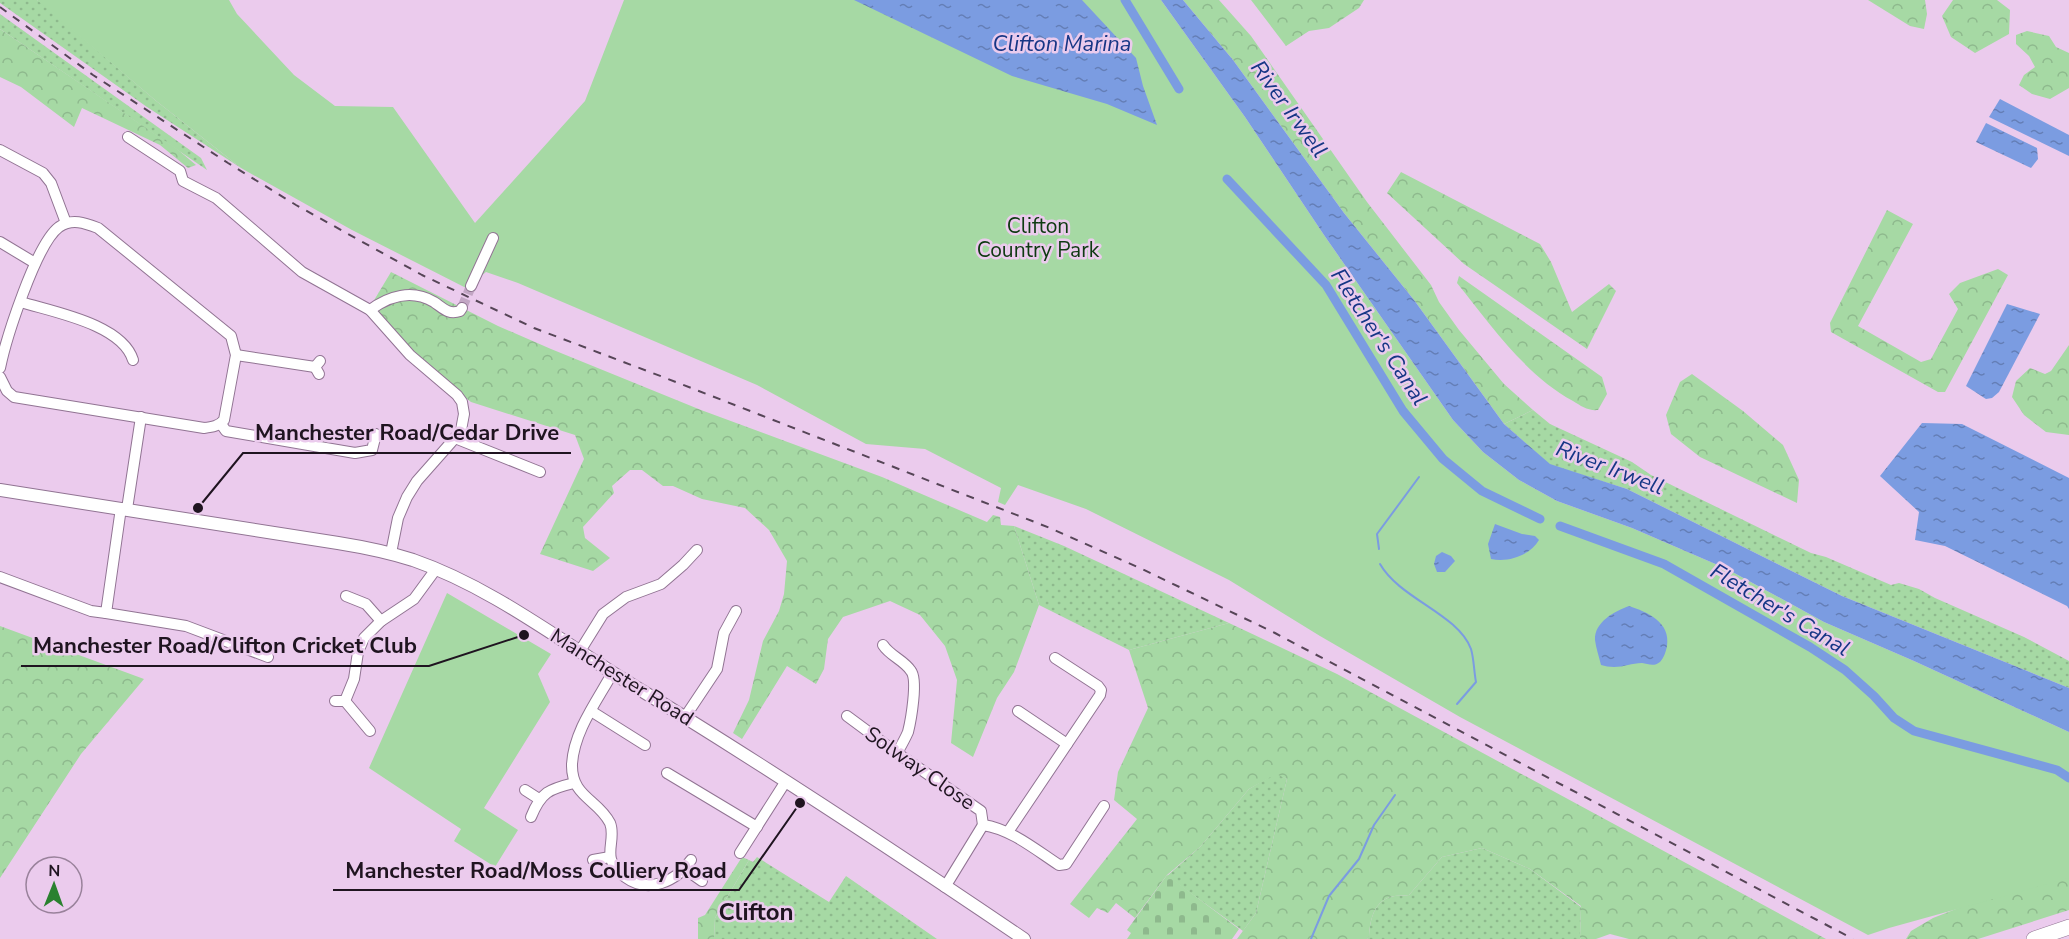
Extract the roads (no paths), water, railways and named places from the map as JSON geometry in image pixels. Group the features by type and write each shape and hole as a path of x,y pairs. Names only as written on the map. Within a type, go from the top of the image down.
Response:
{"highway":[{"path":"2034,939 2069,927"}],"main road":[{"name":"Manchester Road","path":"0,490 338,543 391,553 436,569 486,594 685,717 1024,939"}],"street":[{"path":"128,137 180,171 181,184 216,198 302,272 370,310 410,356 460,398 464,419 455,438 406,497 398,518 391,553"},
{"path":"0,150 43,173 51,183 66,223"},
{"path":"0,368 27,280 35,263 53,232 66,223 76,221 99,228 231,336 236,355 226,414 221,424"},
{"path":"471,286 493,238"},
{"path":"0,242 35,263"},
{"path":"370,310 390,298 401,295 425,298 449,312 460,311 462,308"},
{"path":"21,302 107,330 130,351 133,360"},
{"path":"236,355 318,367"},
{"path":"0,377 6,391 14,397 204,428 221,424"},
{"path":"106,613 141,417"},
{"path":"221,424 226,431 355,453 372,450 376,434"},
{"path":"455,438 540,473"},
{"path":"580,651 603,614 626,597 661,584 697,550"},
{"path":"370,731 340,701 354,679 360,644 381,621 414,599 436,569"},
{"path":"0,577 91,610 186,626 267,657"},
{"path":"345,596 366,604 381,621"},
{"path":"685,717 717,669 726,627 736,611"},
{"path":"883,645 887,652 911,669 914,676 911,719 897,753"},
{"path":"1008,832 1100,695 1101,690 1098,686 1055,658"},
{"path":"613,672 581,728 574,751 572,772 574,783 610,825 612,831 610,857 620,873 633,882 645,886 668,881 688,865 702,881"},
{"path":"591,711 631,741 645,745"},
{"path":"1018,711 1067,744"},
{"name":"Solway Close","path":"847,716 981,811 983,825"},
{"path":"667,772 757,827"},
{"path":"740,853 786,781"},
{"path":"531,817 539,799 554,788 574,783"},
{"path":"525,790 539,799"},
{"path":"945,887 983,825 996,826 1008,832 1059,866 1063,866 1104,806"},
{"path":"593,860 610,857"}],"water":[{"name":"Clifton Marina","path":"854,0 1082,0 1136,58 1157,125 1107,104 1012,76"},
{"path":"1161,0 1183,0 1233,60 1344,213 1414,300 1504,424 1550,464 1627,489 1842,596 2069,688 2069,732 1824,622 1727,569 1632,528 1557,501 1519,480 1483,452 1453,420 1245,117"},
{"path":"2000,99 2069,135 2069,156 1989,117"},
{"path":"1986,123 2037,148 2038,159 2031,168 1976,142"},
{"path":"2007,304 2040,314 1999,392 1992,398 1986,399 1966,386"},
{"path":"1922,423 1962,424 2069,478 2069,609 1945,546 1915,540 1919,512 1880,476"},
{"path":"1495,524 1522,534 1535,536 1539,540 1530,550 1518,557 1505,560 1491,559 1488,544"},
{"path":"1442,552 1451,556 1455,561 1445,572 1437,572 1434,564 1436,556"},
{"path":"1629,606 1643,611 1661,624 1667,638 1664,656 1658,664 1653,665 1638,663 1614,667 1601,665 1595,640 1598,628 1606,618"}],"waterway":[{"path":"1125,0 1179,89"},
{"name":"Fletcher's Canal","path":"1227,179 1326,285 1403,411 1443,459 1482,491 1540,519"},
{"path":"1379,549 1377,534 1419,477"},
{"name":"Fletcher's Canal","path":"1560,526 1664,564 1810,647 1845,670 1894,718 1914,731 2057,770 2069,778"},
{"path":"1380,564 1401,587 1454,626 1471,649 1476,682 1457,704"},
{"path":"1311,939 1329,896 1359,859 1374,825 1395,795"}],"tunnel":[{"path":"462,308 471,286"}],"railway":[{"path":"0,7 93,75 228,163 296,205 422,275 534,328 1050,528 1142,569 1275,633 1853,939"}],"place":[{"name":"Manchester Road/Cedar Drive","path":"198,508"},
{"name":"Manchester Road/Clifton Cricket Club","path":"524,635"},
{"name":"Manchester Road/Moss Colliery Road","path":"800,803"}],"district":[{"name":"Clifton","path":"756,912"}],"water label":[{"name":"River Irwell","path":"1289,109"},
{"name":"River Irwell","path":"1610,468"}],"park label":[{"name":"Clifton Country Park","path":"1038,238"}]}
